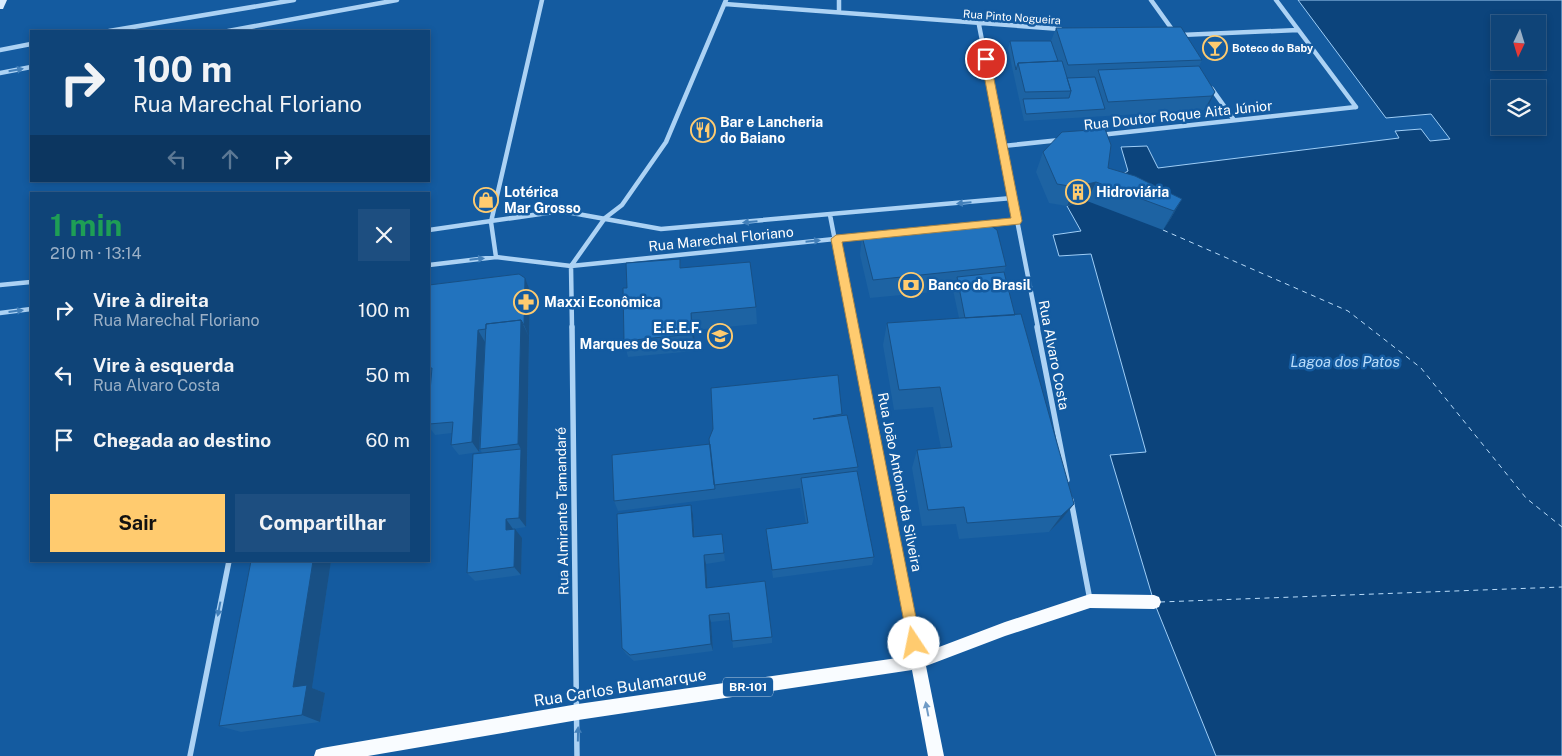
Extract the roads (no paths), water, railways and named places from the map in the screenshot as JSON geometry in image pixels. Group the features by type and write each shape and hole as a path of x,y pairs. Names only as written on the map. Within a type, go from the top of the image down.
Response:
{"main road":[{"path":"0,7 3,0"},
{"name":"Rua Carlos Bulamarque","path":"322,756 578,712 918,662 1005,629 1090,601 1154,602"},
{"name":"Rua João Antonio da Silveira","path":"918,662 936,756"}],"street":[{"path":"114,30 294,0"},
{"path":"233,30 398,0"},
{"path":"496,257 491,222 542,0"},
{"path":"839,11 840,0"},
{"path":"1151,0 1181,43"},
{"path":"1276,0 1298,30"},
{"path":"571,266 605,218 622,205 666,142 725,2"},
{"name":"Rua Pinto Nogueira","path":"725,2 979,25 1068,29"},
{"name":"Rua Alvaro Costa","path":"979,25 1067,484"},
{"path":"1166,35 1298,30"},
{"name":"Rua Doutor Roque Aita Júnior","path":"1090,137 1356,107 1298,30"},
{"path":"0,50 30,44"},
{"path":"0,73 30,67"},
{"path":"1208,82 1234,120"},
{"name":"Rua Doutor Roque Aita Júnior","path":"1003,146 1070,139"},
{"name":"Rua Marechal Floriano","path":"430,230 562,211 661,229 1012,198"},
{"name":"Rua João Antonio da Silveira","path":"830,215 918,662"},
{"path":"978,225 1016,221"},
{"name":"Rua Marechal Floriano","path":"430,265 496,257 571,266 883,234"},
{"name":"Rua Almirante Tamandaré","path":"571,266 578,756"},
{"path":"0,285 30,282"},
{"path":"0,313 30,309"},
{"path":"1069,494 1090,601"},
{"path":"190,756 229,562"}],"water":[{"name":"Lagoa dos Patos","path":"1298,0 1562,0 1562,756 1216,756 1154,602 1110,455 1146,452 1091,254 1059,256 1053,235 1081,231 1067,206 1128,171 1121,147 1147,146 1158,168 1399,138 1395,131 1421,129 1430,141 1450,139 1431,114 1386,118"}],"place":[{"name":"Boteco do Baby","path":"1215,48"},
{"name":"Bar e Lancheria do Baiano","path":"703,130"},
{"name":"Hidroviária","path":"1078,192"},
{"name":"Lotérica Mar Grosso","path":"486,200"},
{"name":"Banco do Brasil","path":"911,285"},
{"name":"Maxxi Econômica","path":"526,302"},
{"name":"E.E.E.F. Marques de Souza","path":"720,336"}]}
